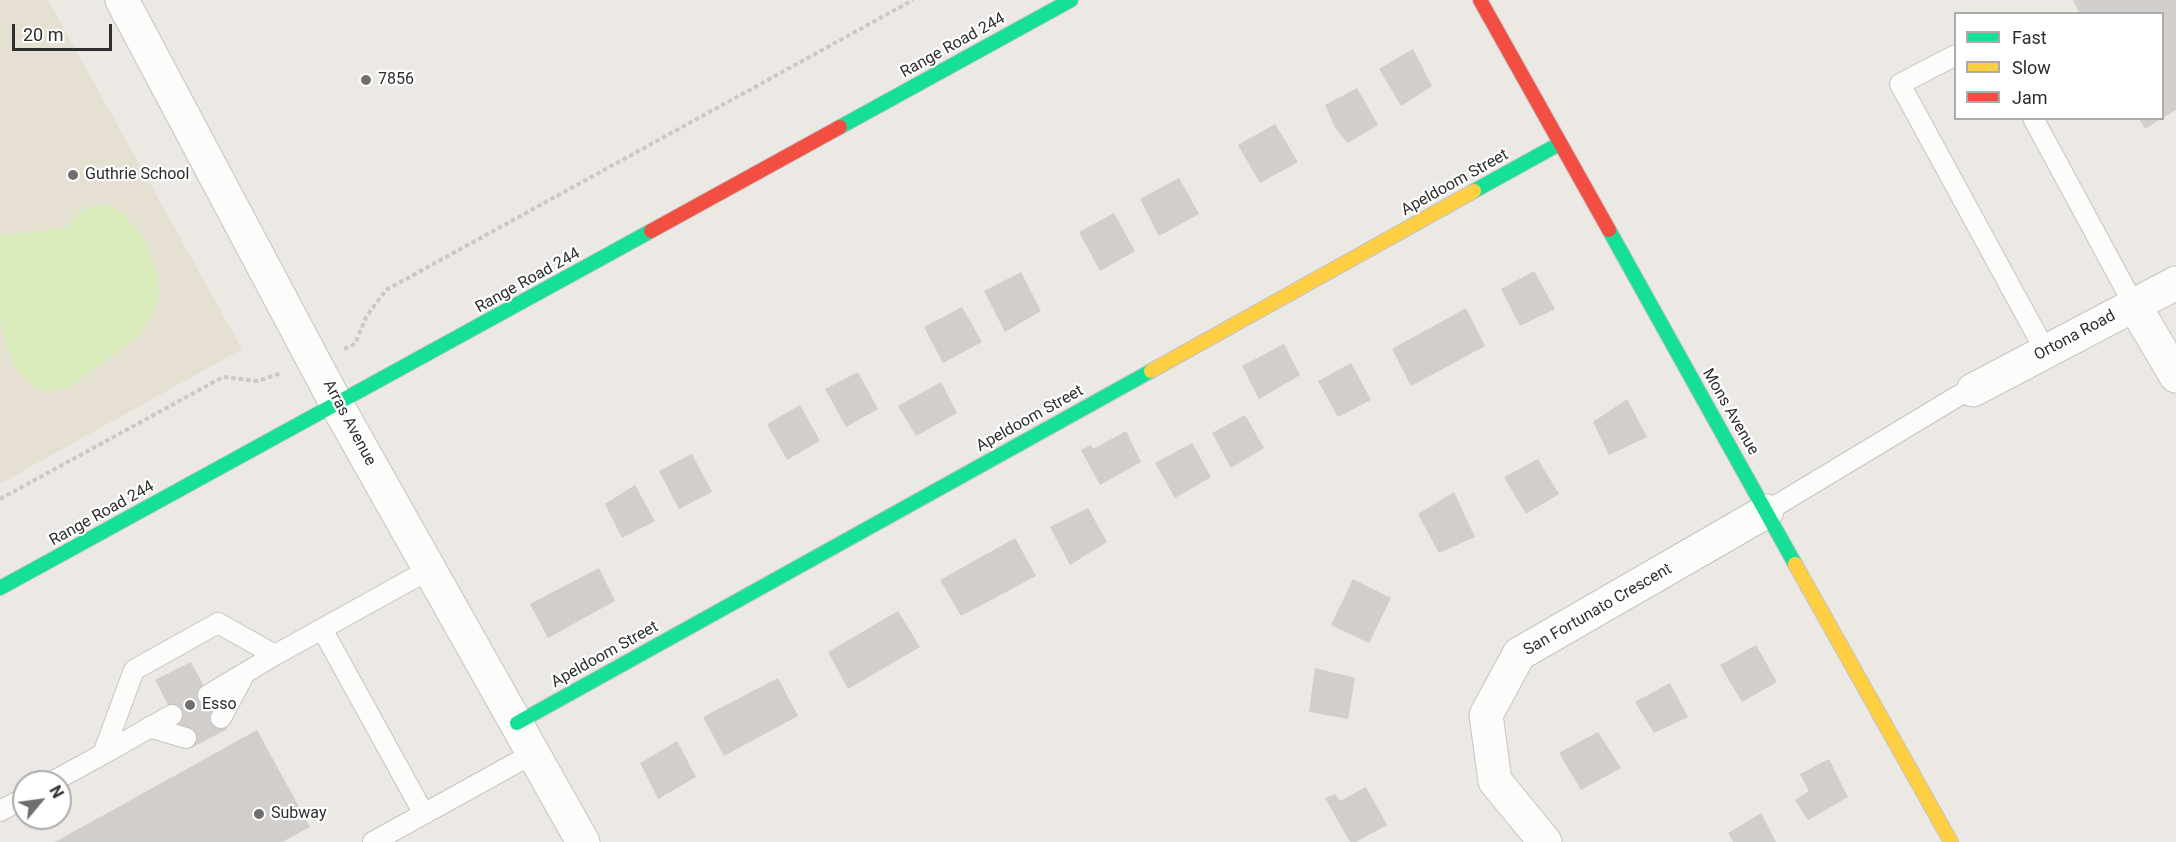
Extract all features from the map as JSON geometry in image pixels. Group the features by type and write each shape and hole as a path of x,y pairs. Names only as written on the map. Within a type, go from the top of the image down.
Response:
{"street":[{"name":"Arras Avenue","path":"122,0 338,405 583,842"},
{"name":"Range Road 244","path":"0,588 338,405 1071,0"},
{"name":"Mons Avenue","path":"1480,0 1951,842"},
{"name":"Apeldoom Street","path":"517,723 1559,144"},
{"name":"Ortona Road","path":"1966,393 2176,283"},
{"path":"2134,305 2176,376"},
{"name":"San Fortunato Crescent","path":"1545,842 1495,781 1486,716 1519,654 1767,511"}],"lane":[{"path":"1954,56 1900,84 2046,352"},
{"path":"2034,120 2134,305"},
{"path":"1767,511 1966,393"},
{"path":"208,695 430,569"},
{"path":"103,754 134,670 218,623 275,655"},
{"path":"322,629 424,814"},
{"path":"221,718 245,674"},
{"path":"72,771 172,715"},
{"path":"149,728 186,738"},
{"path":"373,842 534,753"}],"path":[{"path":"0,499 223,376 258,381 316,361 355,344 366,317 386,290 913,0"}],"shaded area":[{"name":"Guthrie School","path":"0,0 48,0 242,349 0,484"}],"green space":[{"path":"97,205 110,205 121,211 145,240 158,276 159,296 155,311 138,337 70,387 47,392 36,389 16,369 5,345 0,315 0,236 68,226 80,211"}],"building":[{"path":"2073,0 2176,0 2176,110 2164,117 2164,12 2079,12"},
{"path":"1413,49 1432,86 1401,106 1379,69"},
{"path":"1357,88 1378,125 1348,143 1335,128 1325,105"},
{"path":"2140,120 2159,120 2145,129"},
{"path":"1275,124 1298,162 1260,183 1238,145"},
{"path":"1179,178 1199,214 1159,236 1140,199"},
{"path":"1114,213 1135,251 1100,271 1079,232"},
{"path":"1534,271 1555,309 1520,326 1501,289"},
{"path":"1021,272 1041,311 1005,332 984,291"},
{"path":"962,307 982,342 943,363 924,327"},
{"path":"1466,308 1485,346 1411,386 1392,349"},
{"path":"1284,344 1300,375 1259,399 1242,366"},
{"path":"1351,363 1371,400 1338,417 1318,381"},
{"path":"858,372 878,409 846,427 825,389"},
{"path":"941,382 957,413 916,436 898,406"},
{"path":"1627,399 1647,437 1609,455 1593,422"},
{"path":"800,405 820,441 787,460 767,424"},
{"path":"1245,415 1264,448 1231,468 1212,433"},
{"path":"1126,431 1141,462 1100,485 1081,450 1091,445 1093,449"},
{"path":"1192,443 1211,477 1175,498 1155,463"},
{"path":"692,454 712,492 679,509 659,471"},
{"path":"1538,459 1559,494 1526,514 1504,477"},
{"path":"635,485 655,521 622,538 605,504"},
{"path":"1454,492 1475,537 1439,553 1418,514"},
{"path":"1088,508 1107,542 1070,565 1050,527"},
{"path":"1015,538 1036,576 961,616 940,580"},
{"path":"599,568 615,601 548,638 530,604"},
{"path":"1353,579 1391,598 1369,643 1331,625"},
{"path":"898,611 920,647 848,689 828,652"},
{"path":"1756,645 1777,682 1742,702 1720,665"},
{"name":"Esso","path":"191,662 227,729 191,748 155,680"},
{"path":"1315,668 1355,678 1348,719 1309,712"},
{"path":"778,678 798,716 724,756 703,717"},
{"path":"1670,683 1688,717 1654,733 1635,702"},
{"path":"257,730 310,827 282,842 55,842"},
{"path":"1598,732 1621,768 1581,790 1559,753"},
{"path":"677,741 696,777 658,799 640,763"},
{"path":"1829,759 1848,797 1808,820 1795,800 1809,791 1800,774"},
{"path":"1366,787 1387,825 1356,842 1350,842 1325,798 1335,794 1340,801"},
{"path":"1761,813 1776,842 1733,842 1728,833"}],"traffic: fast":[{"path":"840,127 1071,0"},
{"path":"1474,191 1559,144"},
{"path":"1609,230 1795,564"},
{"path":"0,588 651,231"},
{"path":"517,723 1151,371"}],"traffic: slow":[{"path":"1151,371 1474,191"},
{"path":"1795,564 1951,842"}],"traffic: jam":[{"path":"1480,0 1609,230"},
{"path":"651,231 840,127"}],"place":[{"name":"7856","path":"366,80"},
{"name":"Guthrie School","path":"73,175"},
{"name":"Esso","path":"190,705"},
{"name":"Subway","path":"259,814"}]}
